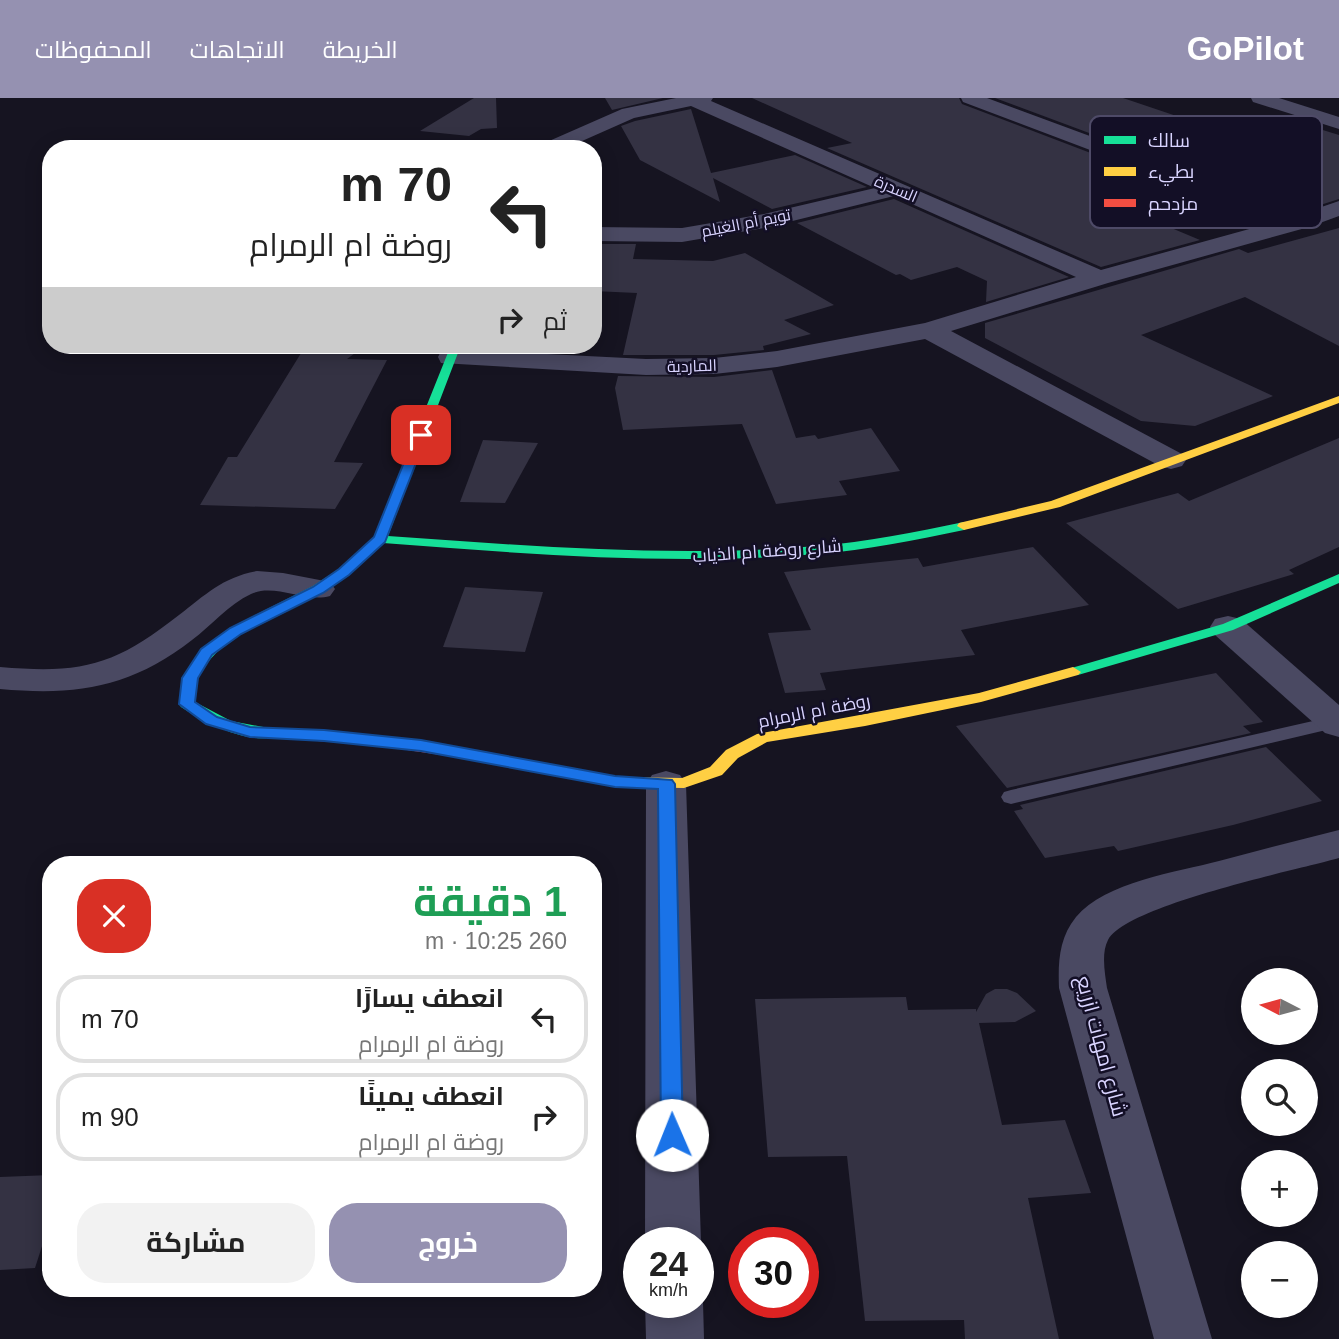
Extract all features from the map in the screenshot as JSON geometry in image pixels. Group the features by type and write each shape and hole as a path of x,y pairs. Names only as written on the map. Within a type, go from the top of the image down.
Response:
{"street":[{"path":"970,98 1090,143"},
{"path":"1260,98 1317,116"},
{"path":"568,140 629,113 698,99"},
{"name":"السدرة","path":"698,99 1100,278"},
{"path":"1322,118 1339,123"},
{"name":"تويم أم الغيلم","path":"602,234 682,235 764,221 896,189"},
{"name":"الماردية","path":"1322,214 1339,208"},
{"name":"الماردية","path":"490,354 646,367 714,366 777,359 929,330 1100,278 1279,228"},
{"path":"929,330 1171,460"},
{"path":"380,539 453,354"},
{"name":"شارع روضة ام الذياب","path":"380,539 563,552 666,556 808,552 941,532 1055,503 1339,399"},
{"name":"روضة ام الرمرام","path":"380,539 344,572 318,590 235,631 206,652 190,678 187,704 212,721 250,732 409,744 615,782 666,784 702,778 716,771 732,754 763,738 865,721 981,697 1228,627 1339,578"},
{"path":"0,678 49,683 68,682 127,667 162,647 228,593 246,584 268,581 318,590"},
{"path":"1228,627 1337,724"},
{"path":"666,784 673,1227"},
{"name":"شارع امهات ازريع","path":"1183,1339 1083,988 1080,956 1090,929 1114,910 1143,896 1339,844"},
{"path":"674,1318 675,1339"}],"lane":[{"path":"1012,797 1337,724"}],"building":[{"path":"474,98 496,98 497,128 481,129 469,136 420,131"},
{"path":"605,98 663,98 612,110"},
{"path":"752,98 959,98 962,104 1090,153 1090,228 1171,228 1200,240 1101,267 827,148 852,143"},
{"path":"995,98 1123,98 1176,116 1090,116 1090,133"},
{"path":"691,109 711,173 795,155 867,187 772,209 713,178 720,202 640,160 621,126"},
{"path":"1322,130 1339,135 1339,199 1322,204"},
{"path":"894,199 1069,277 986,302 987,281 957,267 911,280 900,274 896,275 797,223"},
{"path":"1339,228 1339,346 1245,297 1141,335 1273,396 1195,426 1141,421 985,338 985,323 1239,249 1248,253"},
{"path":"602,244 636,244 633,259 713,261 745,253 834,305 784,320 811,334 763,346 764,350 714,355 623,355 637,293 602,291"},
{"path":"300,354 354,354 347,359 387,360 334,462 363,463 335,509 200,505 228,457 237,457"},
{"path":"772,370 796,438 815,435 818,439 871,428 900,471 839,481 847,495 776,504 742,424 623,430 615,388 618,376 714,377"},
{"path":"1339,438 1339,547 1289,570 1294,574 1178,609 1066,523 1178,493 1189,501"},
{"path":"483,440 538,443 505,503 460,502"},
{"path":"1033,547 1089,605 961,630 975,655 820,673 826,690 785,693 768,633 811,630 784,572 918,558 923,567"},
{"path":"465,587 543,592 525,652 443,647"},
{"path":"1216,673 1263,722 1243,726 1251,733 1007,788 956,726"},
{"path":"1266,747 1322,801 1233,825 1118,851 1114,846 1045,858 1014,811 1023,809 1020,805"},
{"path":"995,989 1007,989 1017,993 1036,1011 1015,1022 979,1023 1002,1125 1065,1120 1091,1193 1028,1198 1059,1339 965,1339 964,1320 865,1321 847,1156 768,1157 755,999 906,997 908,1010 976,1009 976,1012 986,994"},
{"path":"42,1175 42,1246 35,1268 0,1270 0,1177"}],"traffic: fast":[{"path":"268,733 225,724 187,704 190,678 207,652 235,631 318,589 344,572 380,539 452,354"},
{"path":"380,539 600,553 746,554 819,550 892,541 964,526"},
{"path":"1073,672 1228,627 1339,578"}],"traffic: slow":[{"path":"964,526 1055,504 1339,399"},
{"path":"574,774 615,782 684,783 716,771 732,754 763,738 865,721 981,697 1073,672"}],"traffic: jam":[{"path":"268,733 373,740 482,756 574,774"}],"route":[{"path":"421,435 380,539 344,572 318,590 235,631 206,652 190,678 186,691 187,704 212,721 250,732 421,746 615,782 666,784 672,1135"}]}
